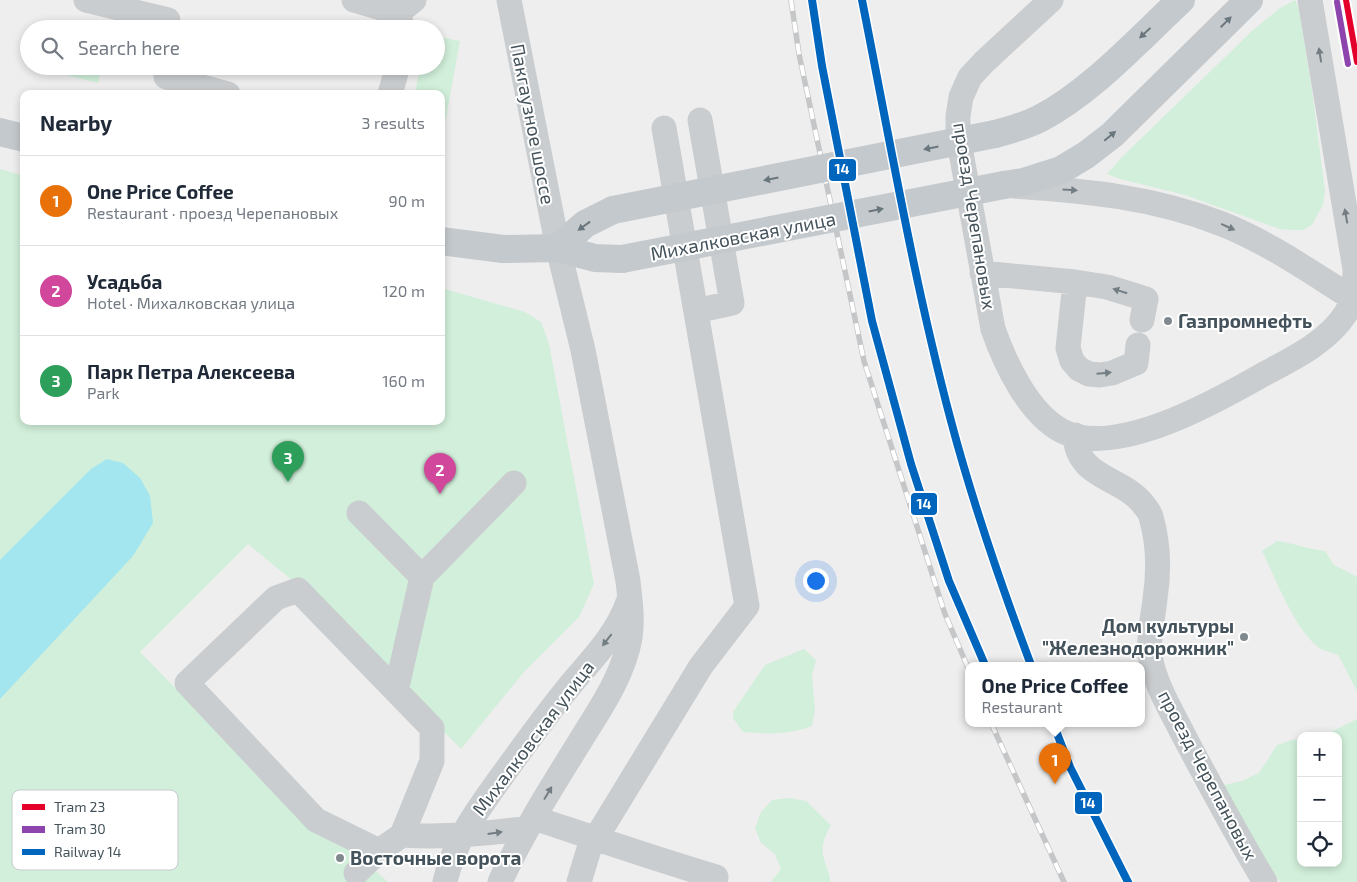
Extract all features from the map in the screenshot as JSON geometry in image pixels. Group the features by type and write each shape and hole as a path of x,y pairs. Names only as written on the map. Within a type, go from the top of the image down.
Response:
{"main road":[{"path":"445,242 503,249 558,248 585,224 613,210 995,134 1039,119 1063,104 1102,74 1180,0"},
{"name":"Михалковская улица","path":"558,248 594,258 622,259 1023,182 1061,170 1086,155 1112,135 1249,0"},
{"path":"0,132 20,137"}],"street":[{"path":"86,0 169,16"},
{"path":"354,0 405,14"},
{"name":"Пакгаузное шоссе","path":"508,0 558,248"},
{"name":"проезд Черепановых","path":"1051,0 970,77 961,97 958,116 958,136 993,329 1014,377 1032,404 1046,419 1062,431 1075,435 1107,437 1130,434 1183,416 1224,397 1296,356 1319,340 1346,314 1355,300 1356,270 1310,0"},
{"path":"166,75 166,78 212,90"},
{"path":"391,90 395,75"},
{"path":"696,310 732,303 700,120"},
{"path":"579,882 590,849 596,838 701,666 747,606 664,128"},
{"path":"1004,185 1084,190 1122,196 1190,213 1246,235 1355,300"},
{"path":"680,222 717,215"},
{"name":"Михалковская улица","path":"500,882 531,823 608,696 623,664 630,639 632,617 630,598 583,350 558,248"},
{"path":"982,273 1107,287 1146,299 1142,320"},
{"path":"1075,282 1068,348 1072,361 1079,369 1090,374 1112,373 1136,363 1138,345"},
{"name":"проезд Черепановых","path":"1075,435 1075,447 1080,457 1092,470 1138,498 1151,514 1157,548 1158,574 1150,630 1151,660 1163,695 1232,829 1265,882"},
{"path":"396,691 422,577 514,482"},
{"path":"359,514 422,577"},
{"path":"356,873 379,851 402,834 432,761 432,728 298,590 276,598 187,683 316,820 379,851"},
{"name":"Михалковская улица","path":"445,882 448,867 462,836 481,805 550,710 610,637 625,613 630,598"},
{"path":"402,834 462,836 489,834 531,823 596,838 635,853 716,877 715,882"}],"green space":[{"path":"1295,0 1299,9 1313,98 1325,191 1323,205 1312,225 1303,230 1280,229 1185,195 1107,174 1122,157 1253,30 1280,8"},
{"path":"445,38 460,41 445,124 445,90 416,90 418,75 445,75"},
{"path":"66,75 100,75 98,83"},
{"path":"0,169 20,175 20,425 445,425 445,289 525,312 541,322 549,344 594,584 579,617 524,672 461,749 299,586 248,544 140,652 314,830 338,837 388,882 0,882"},
{"path":"1277,541 1325,551 1334,565 1357,577 1357,691 1338,655 1323,650 1314,643 1305,633 1288,606 1262,551"},
{"path":"804,649 816,660 812,676 815,709 812,726 778,733 743,732 733,718 733,712 765,665"},
{"path":"1357,719 1357,882 1280,882 1245,829 1224,785 1242,781 1259,773 1277,745 1297,739 1297,867 1342,867 1342,732 1331,732"},
{"path":"789,798 806,801 831,825 823,845 824,859 830,882 771,882 781,869 775,854 761,843 755,828 761,812 772,800"}],"water":[{"path":"107,459 123,463 140,478 150,496 153,523 133,556 0,699 0,560 91,469"}],"railway":[{"path":"791,0 799,54 864,361 945,614 966,662"},
{"path":"993,727 1064,882"}],"tram line":[{"name":"23","path":"1346,0 1357,62"},
{"name":"30","path":"1337,2 1348,64"}],"rail line":[{"name":"14","path":"812,0 822,66 872,321 911,464 949,581 984,662"},
{"name":"14","path":"862,0 925,316 951,421 978,514 1030,662"},
{"name":"14","path":"1055,727 1070,767 1128,882"}],"place":[{"name":"Газпромнефть","path":"1168,321"},
{"name":"Парк Петра Алексеева","path":"288,482"},
{"name":"Усадьба","path":"440,494"},
{"name":"Дом культуры \"Железнодорожник\"","path":"1244,637"},
{"name":"One Price Coffee","path":"1055,784"},
{"name":"Восточные ворота","path":"340,858"}]}
